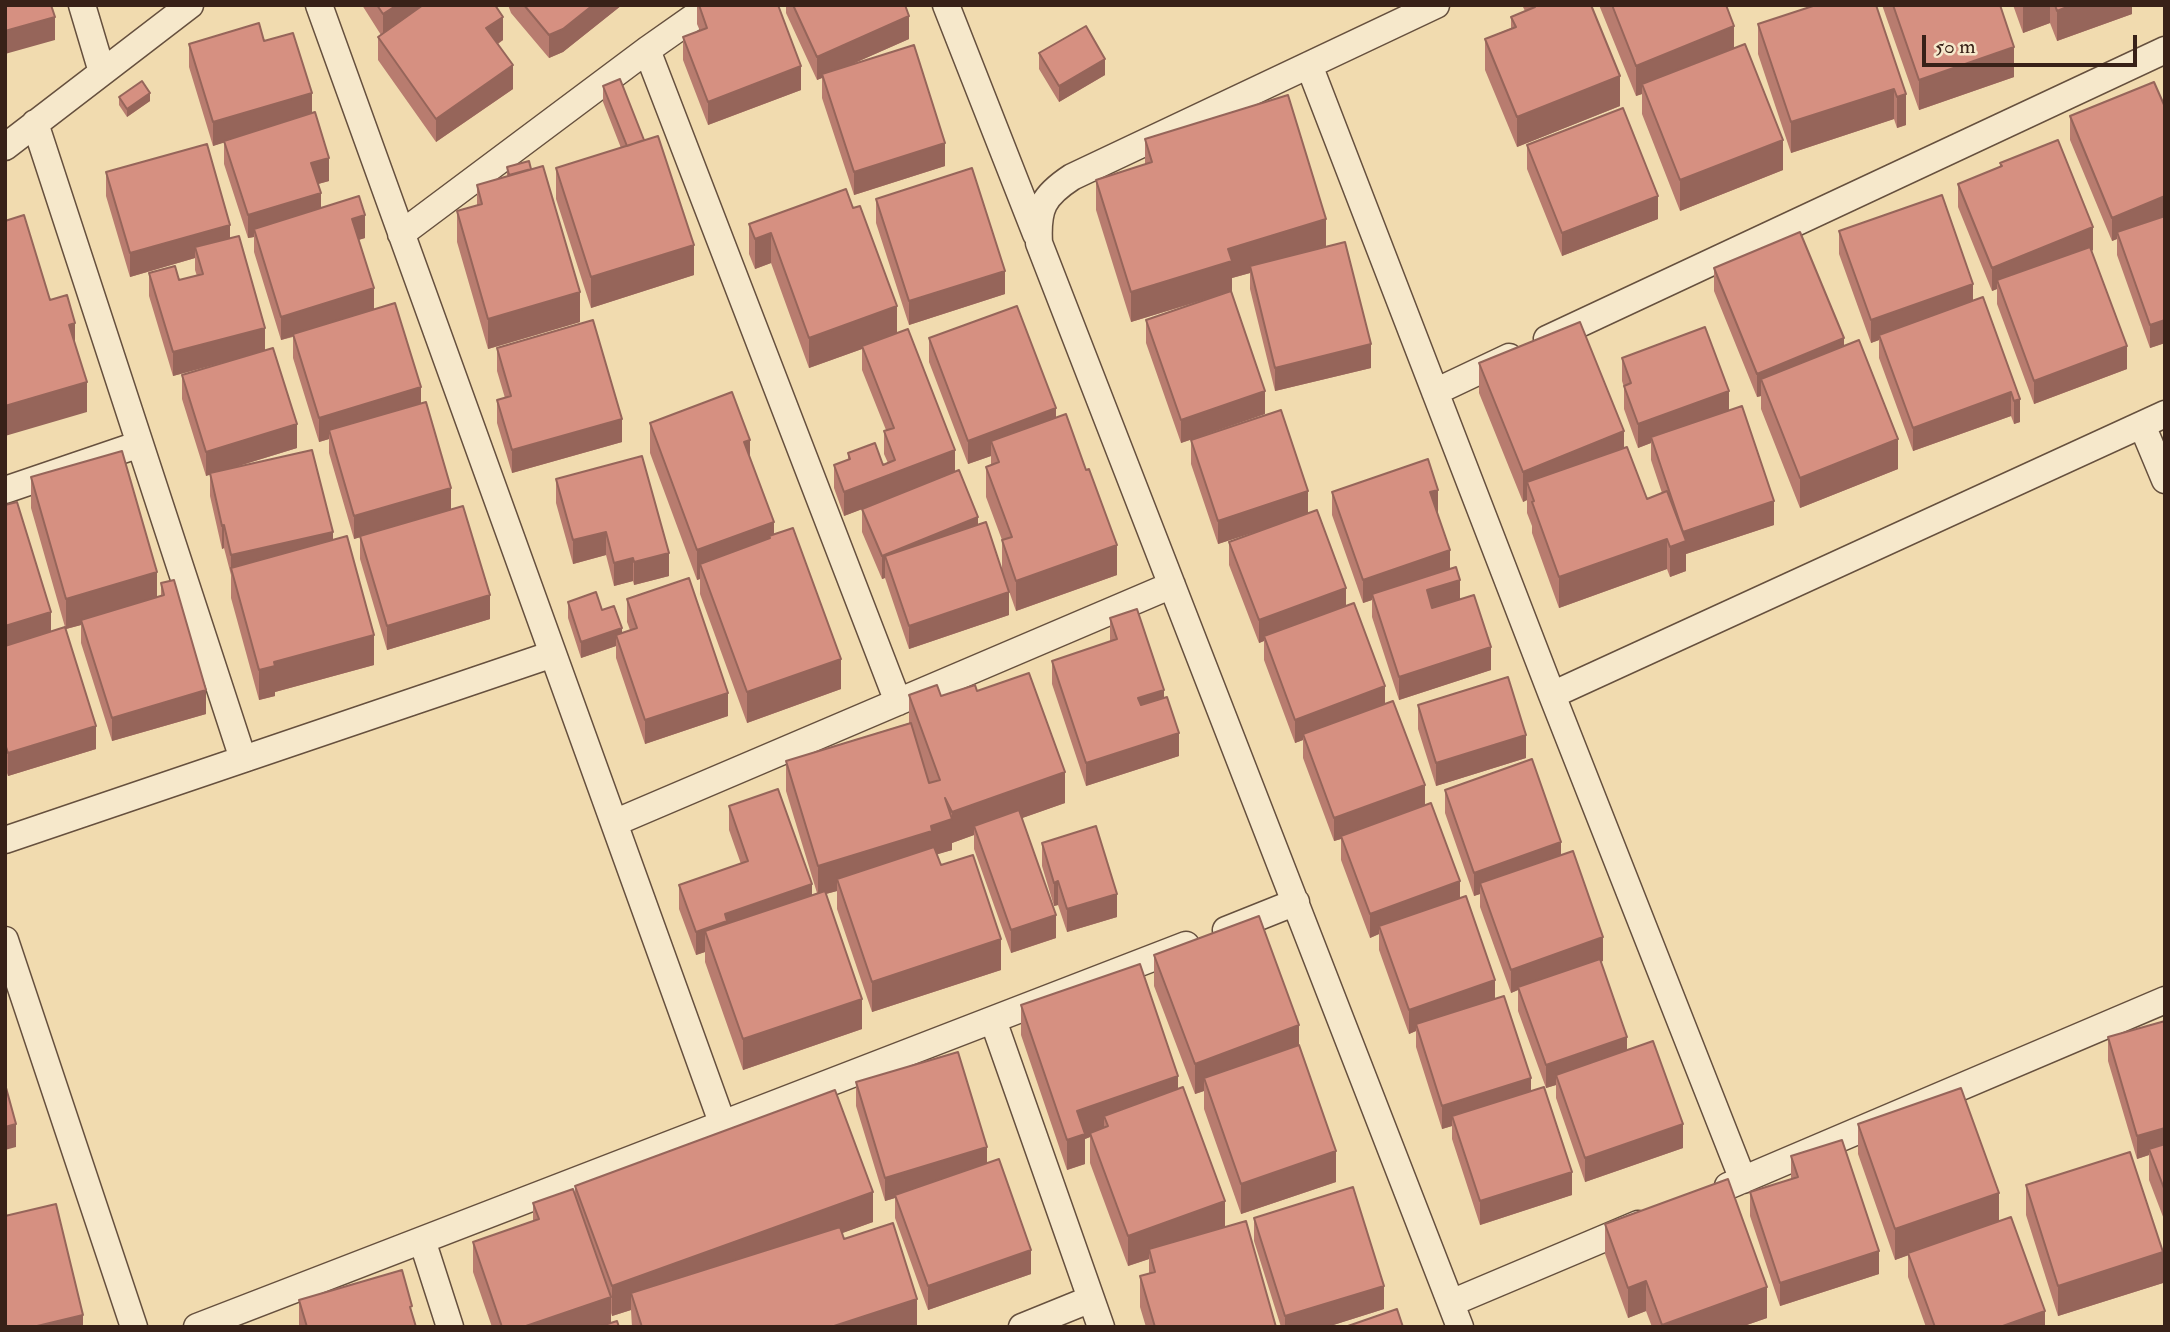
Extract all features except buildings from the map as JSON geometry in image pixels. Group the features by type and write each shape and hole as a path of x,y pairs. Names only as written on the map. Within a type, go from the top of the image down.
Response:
{"street":[{"path":"82,5 102,72"},
{"path":"5,146 190,5"},
{"path":"319,5 723,1125"},
{"path":"401,234 711,5"},
{"path":"946,5 1456,1315 1667,1212"},
{"path":"1039,243 1038,222 1043,202 1063,183 1309,65 1389,15 1436,5"},
{"path":"647,50 898,702"},
{"path":"1435,392 2165,50"},
{"path":"1309,65 1742,1180"},
{"path":"35,123 243,759"},
{"path":"1552,695 2153,419 2165,480"},
{"path":"5,490 140,444"},
{"path":"614,824 1172,585"},
{"path":"5,840 553,654"},
{"path":"197,1327 1296,902"},
{"path":"5,940 134,1327"},
{"path":"1704,1196 2165,1000"},
{"path":"993,1020 1101,1327"},
{"path":"422,1240 450,1327"},
{"path":"1022,1327 1091,1299"}]}
